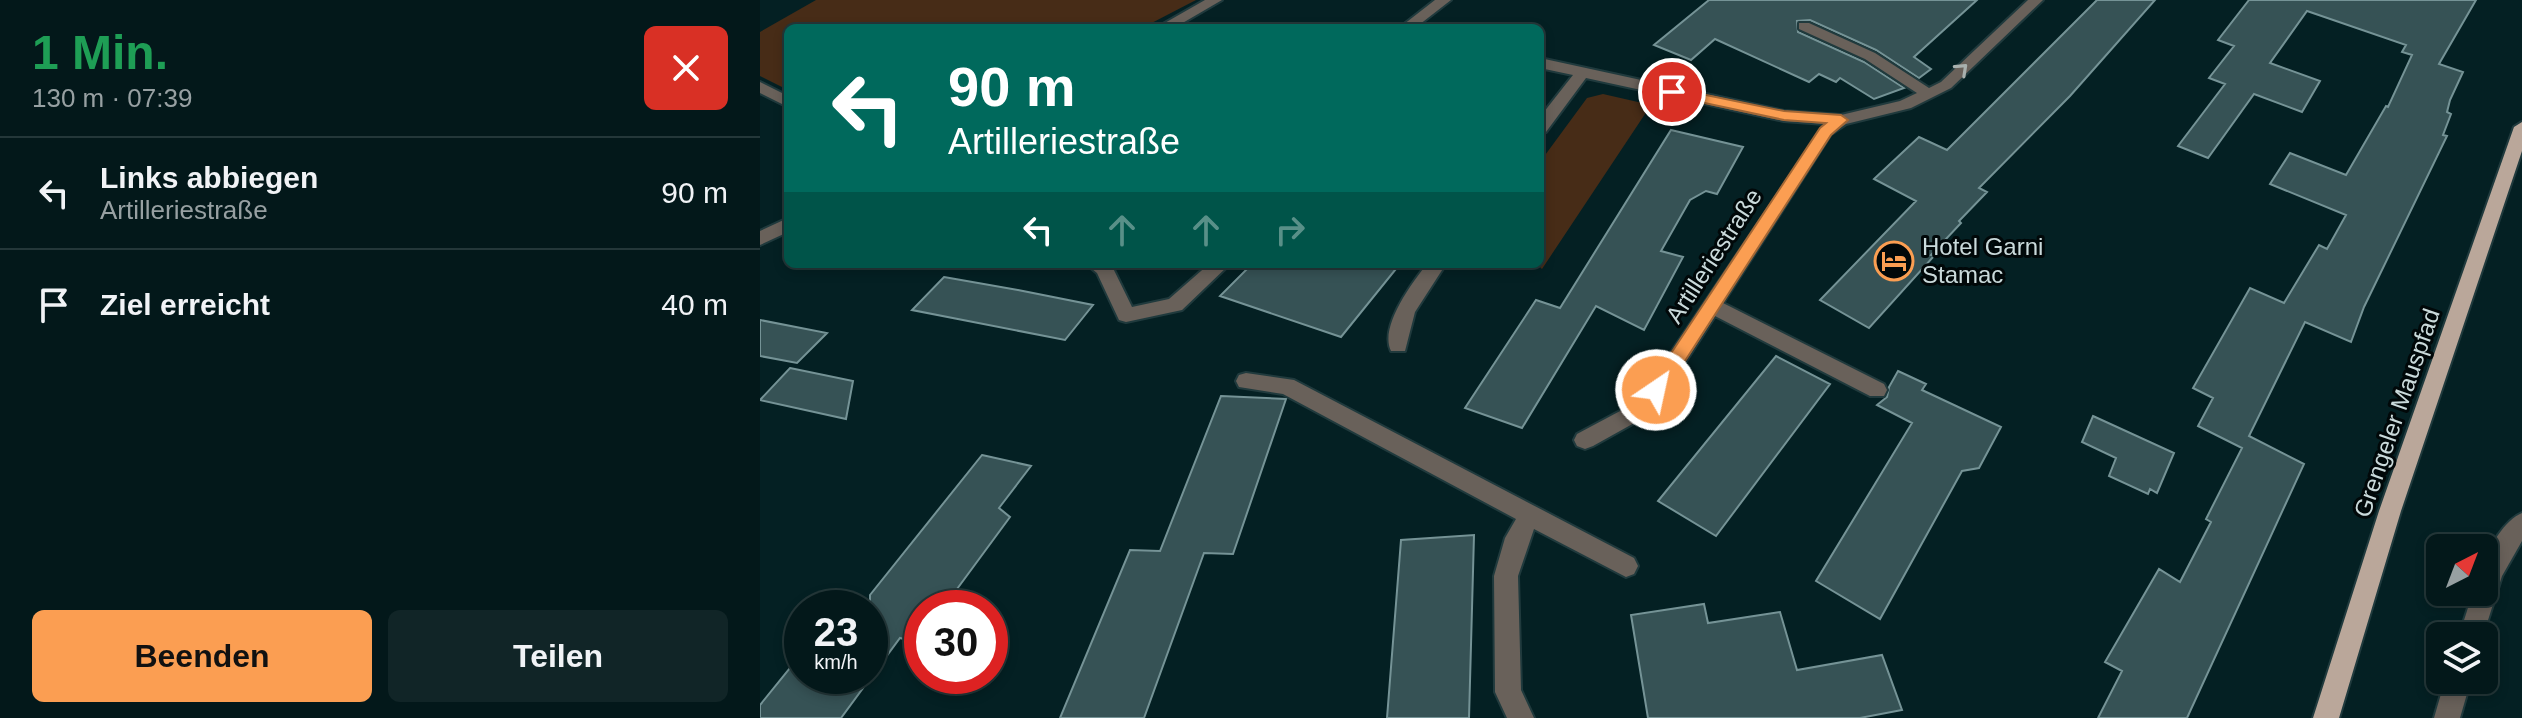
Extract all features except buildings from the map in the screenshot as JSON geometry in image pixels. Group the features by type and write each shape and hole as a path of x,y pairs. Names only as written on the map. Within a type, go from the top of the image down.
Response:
{"main road":[{"name":"Grengeler Mauspfad","path":"2326,718 2390,511 2522,127"}],"street":[{"path":"1170,24 1215,0"},
{"path":"1411,24 1444,0"},
{"path":"1544,64 1784,116 1841,120 1905,105 1946,85 2036,0"},
{"path":"1804,26 1870,56 1928,94"},
{"path":"1544,123 1583,72"},
{"name":"Artilleriestraße","path":"1585,440 1629,416 1650,400 1825,131 1841,120"},
{"path":"760,239 784,226"},
{"path":"1102,268 1126,315 1175,305 1217,268"},
{"path":"1398,346 1398,333 1407,306 1434,268"},
{"path":"1713,307 1877,390"},
{"path":"1246,381 1287,386 1626,566"},
{"path":"1521,718 1508,692 1506,576 1517,538 1530,515"},
{"path":"2475,622 2483,595 2510,536 2522,523"},
{"path":"2447,718 2454,694"}],"shaded area":[{"path":"816,0 1196,0 1150,24 784,24 784,88 760,76 760,32"},
{"path":"1603,94 1651,105 1544,266 1544,157 1587,98"}],"place":[{"name":"Hotel Garni Stamac","path":"1894,261"}],"route":[{"path":"1656,390 1825,131 1841,120 1784,116 1672,92"}]}
